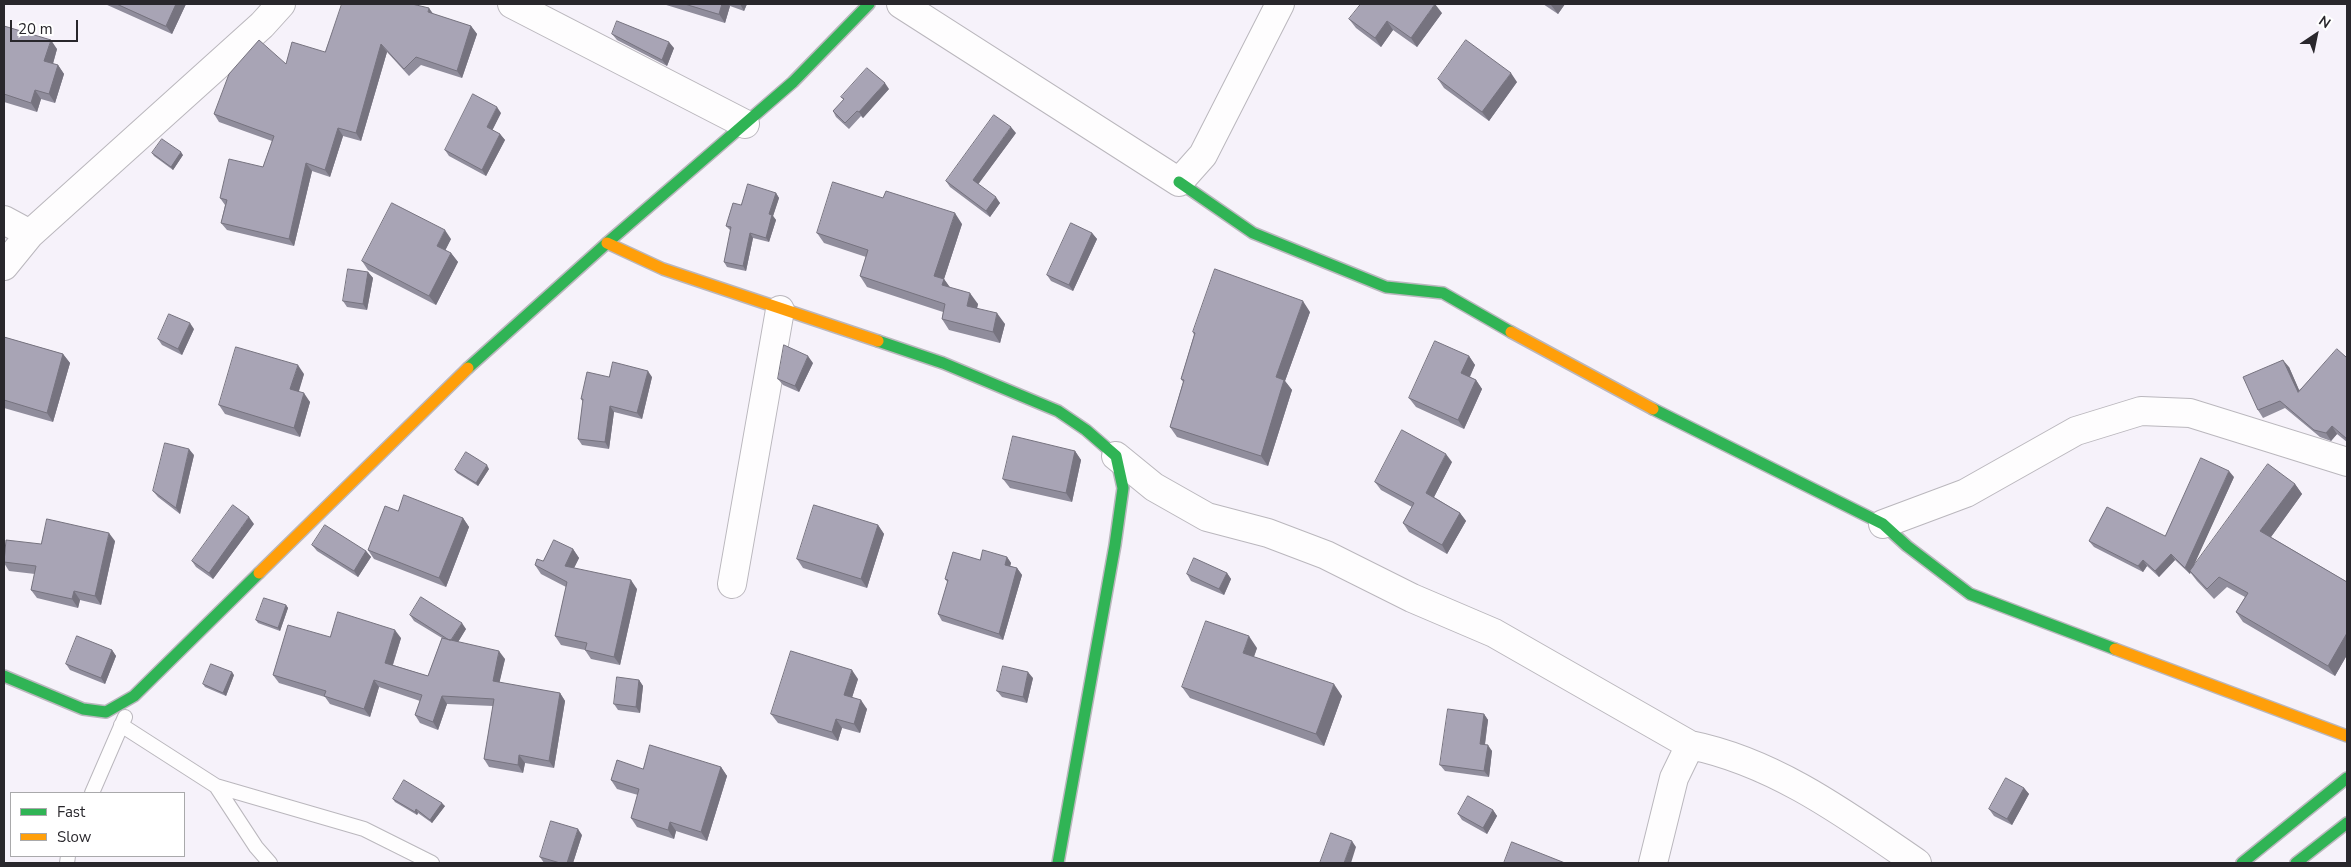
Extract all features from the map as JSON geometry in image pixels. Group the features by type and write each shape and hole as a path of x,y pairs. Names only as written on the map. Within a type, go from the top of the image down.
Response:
{"street":[{"path":"4,266 30,234 262,25 281,4"},
{"path":"512,4 745,124"},
{"path":"4,676 83,709 106,712 134,696 452,382 607,243 793,82 869,4"},
{"path":"901,4 1179,182 1253,233 1386,287 1443,293 1613,390 1883,524 1907,546 1970,594 2347,736"},
{"path":"1179,182 1203,155 1280,4"},
{"path":"4,220 30,234"},
{"path":"607,243 663,269 780,310 943,363 1058,411 1086,430 1154,487 1207,517 1268,533 1326,555 1412,598 1494,633 1690,745 1720,751 1765,769 1802,788 1917,863"},
{"path":"732,584 780,310"},
{"path":"1883,524 1966,492 2076,431 2141,411 2190,413 2347,462"},
{"path":"1058,863 1098,654 1119,517 1123,488 1116,456"},
{"path":"1653,863 1674,778 1690,745"},
{"path":"2242,863 2347,778"},
{"path":"2296,863 2347,823"}],"lane":[{"path":"92,792 134,696"},
{"path":"122,725 216,786 364,829 432,863"},
{"path":"216,786 256,847 270,863"}],"building":[{"path":"117,4 176,4 166,26"},
{"path":"342,4 412,4 429,8 428,12 471,26 457,71 416,57 404,69 381,44 356,133 338,128 325,170 306,163 289,239 221,223 227,200 220,198 229,159 263,167 274,136 214,114 229,74 259,40 286,64 292,42 325,52"},
{"path":"685,4 722,4 719,14"},
{"path":"1361,4 1435,4 1411,38 1387,21 1375,38 1349,19"},
{"path":"617,21 669,42 662,60 612,34"},
{"path":"4,26 51,40 44,61 58,65 49,94 35,90 31,103 4,94"},
{"path":"1466,40 1511,73 1482,112 1438,79"},
{"path":"867,68 885,83 859,112 857,111 845,123 833,111 844,99 841,97"},
{"path":"473,94 497,107 487,127 500,134 482,170 445,150"},
{"path":"994,115 1011,127 973,180 996,197 986,211 946,181"},
{"path":"162,139 181,152 171,167 152,153"},
{"path":"833,182 883,198 886,191 955,213 934,276 944,279 942,285 970,293 967,306 997,313 993,332 942,319 945,304 860,276 868,250 817,233"},
{"path":"748,184 776,193 769,214 772,215 766,238 750,233 743,266 724,262 731,227 726,226 733,203 741,205"},
{"path":"392,203 445,230 437,246 451,253 429,296 362,261"},
{"path":"1071,223 1092,233 1069,285 1047,275"},
{"path":"348,269 368,272 363,304 343,301"},
{"path":"1215,269 1303,301 1276,377 1284,380 1261,456 1170,427 1184,380 1181,379 1195,333 1193,332"},
{"path":"169,314 190,323 178,349 158,339"},
{"path":"4,337 63,354 47,413 4,400"},
{"path":"1435,341 1469,356 1461,373 1476,380 1458,420 1409,398"},
{"path":"784,345 808,356 795,386 778,379"},
{"path":"236,347 298,365 290,389 304,393 294,428 219,405"},
{"path":"2337,349 2346,357 2347,355 2347,439 2332,426 2326,433 2314,430 2280,401 2258,410 2243,377 2283,360 2298,392"},
{"path":"613,362 648,371 637,413 610,406 605,442 578,439 583,399 581,399 587,372 609,377"},
{"path":"1402,430 1446,454 1426,493 1460,513 1442,545 1403,523 1414,503 1375,482"},
{"path":"1013,436 1075,451 1066,493 1003,479"},
{"path":"165,443 189,449 176,508 153,491"},
{"path":"466,452 487,465 476,483 455,470"},
{"path":"2201,458 2229,471 2185,568 2171,554 2155,571 2143,560 2138,566 2089,541 2107,507 2165,536"},
{"path":"2268,464 2295,484 2260,531 2347,582 2347,633 2328,666 2236,612 2248,593 2219,577 2207,589 2190,571"},
{"path":"404,495 463,518 439,578 368,550 385,506 398,511"},
{"path":"233,505 249,517 209,573 192,561"},
{"path":"814,505 878,525 861,579 797,559"},
{"path":"47,519 109,533 95,596 74,591 72,599 31,590 36,566 4,562 6,540 41,544"},
{"path":"325,525 366,551 354,571 312,545"},
{"path":"554,540 573,549 565,566 631,580 614,657 585,650 587,643 555,636 567,582 535,565 537,559 543,561"},
{"path":"983,550 1007,557 1005,565 1017,568 999,634 938,614 948,580 945,579 953,552 980,560"},
{"path":"1194,558 1227,573 1219,589 1187,574"},
{"path":"421,597 462,623 451,640 410,615"},
{"path":"264,598 286,605 278,628 256,620"},
{"path":"338,612 395,630 385,663 428,676 442,638 499,651 493,681 560,693 549,761 519,755 518,765 484,759 494,699 442,696 433,722 415,715 422,695 374,680 364,709 324,696 326,691 273,675 288,625 330,637"},
{"path":"1206,621 1249,636 1243,653 1334,684 1316,734 1182,687"},
{"path":"77,636 112,650 101,678 66,664"},
{"path":"791,651 852,670 844,695 861,700 854,724 836,719 832,732 771,714"},
{"path":"211,664 232,672 223,693 203,684"},
{"path":"1003,666 1028,672 1023,697 997,691"},
{"path":"617,677 639,680 636,707 614,704"},
{"path":"1448,709 1484,714 1480,744 1488,745 1484,771 1440,765"},
{"path":"650,745 721,767 701,832 670,822 668,830 631,818 639,789 611,780 617,760 643,769"},
{"path":"2006,778 2024,788 2007,819 1989,809"},
{"path":"404,780 442,803 430,820 416,809 415,812 393,799"},
{"path":"1468,796 1493,810 1483,828 1458,814"},
{"path":"551,821 578,829 567,863 560,863 540,857"},
{"path":"1331,833 1352,841 1344,863 1320,863"},
{"path":"1512,842 1565,863 1504,863"}],"traffic: fast":[{"path":"468,368 607,243 793,82 869,4"},
{"path":"1179,182 1253,233 1386,287 1443,293 1511,332"},
{"path":"878,341 943,363 1058,411 1086,430 1116,456 1123,488 1115,545 1058,863"},
{"path":"1653,409 1883,524 1907,546 1970,594 2115,649"},
{"path":"4,676 83,709 106,712 134,696 259,573"},
{"path":"2242,863 2347,778"},
{"path":"2296,863 2347,823"}],"traffic: slow":[{"path":"607,243 663,269 878,341"},
{"path":"1511,332 1653,409"},
{"path":"259,573 468,368"},
{"path":"2115,649 2347,736"}]}
